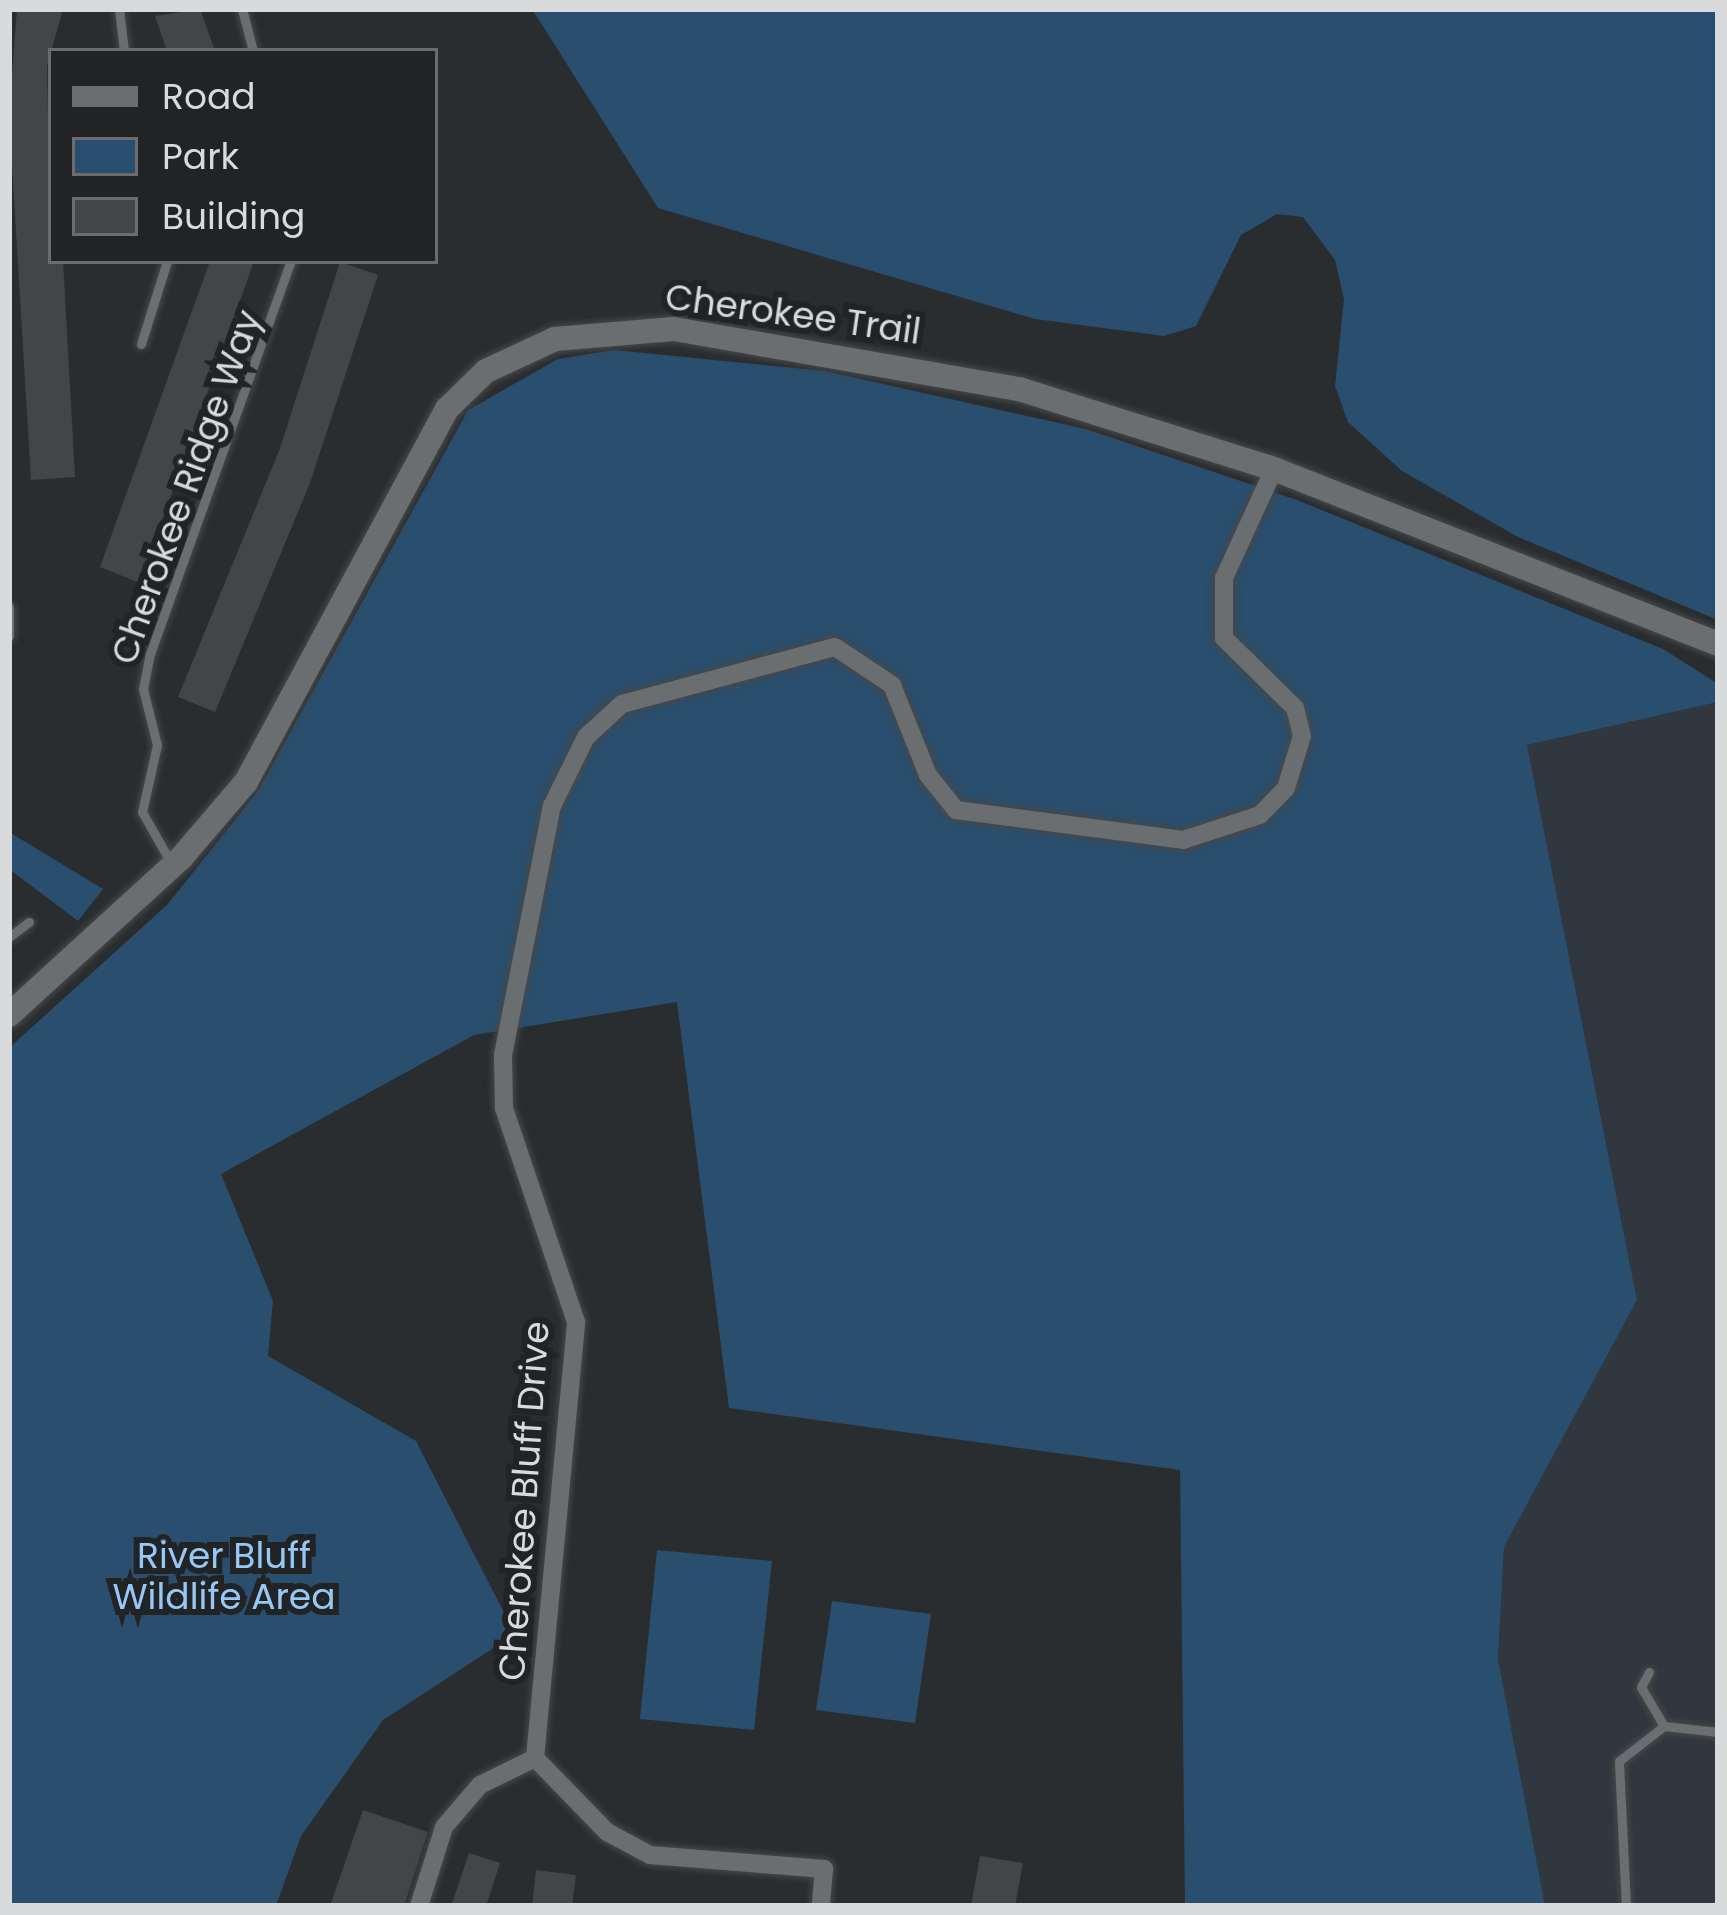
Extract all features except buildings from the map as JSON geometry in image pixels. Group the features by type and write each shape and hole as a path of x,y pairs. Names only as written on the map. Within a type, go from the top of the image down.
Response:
{"street":[{"name":"Cherokee Trail","path":"9,1015 172,866 278,730 447,410 540,343 674,328 902,364 1274,469 1718,644"},
{"name":"Cherokee Bluff Drive","path":"535,1758 576,1322 504,1108 502,1055 552,806 586,736 622,704 835,647 892,686 928,775 956,810 1183,840 1260,815 1286,788 1302,736 1295,708 1224,638 1224,578 1274,469"},
{"path":"419,1906 443,1827 480,1785 535,1758 607,1832 650,1855 824,1869 821,1906"}],"lane":[{"path":"119,9 124,48"},
{"path":"242,9 252,48"},
{"path":"141,344 166,264"},
{"name":"Cherokee Ridge Way","path":"172,866 142,812 157,745 143,689 150,654 291,264"},
{"path":"9,607 9,635"},
{"path":"9,937 29,922"},
{"path":"1648,1672 1642,1687 1664,1726"},
{"path":"1664,1726 1718,1732"},
{"path":"1626,1906 1614,1776 1664,1726"}],"shaded area":[{"path":"1718,702 1718,1906 1545,1906 1498,1659 1504,1547 1637,1300 1527,745"}],"green space":[{"path":"532,9 1718,9 1718,620 1518,537 1402,471 1348,422 1335,386 1344,299 1335,260 1303,217 1277,214 1241,235 1196,326 1164,336 1035,319 658,208"},
{"name":"River Bluff Wildlife Area","path":"614,350 825,371 1086,429 1297,500 1663,649 1718,684 1718,702 1527,745 1637,1300 1504,1547 1498,1659 1545,1906 1185,1906 1180,1470 729,1408 677,1002 474,1035 221,1174 273,1301 268,1356 416,1441 515,1634 383,1720 301,1836 276,1906 9,1906 9,1048 167,905 258,791 468,410 558,359"},
{"path":"9,832 103,889 78,921 9,869"},
{"path":"657,1550 772,1561 754,1730 640,1719"},
{"path":"832,1601 931,1614 915,1723 816,1710"}]}
